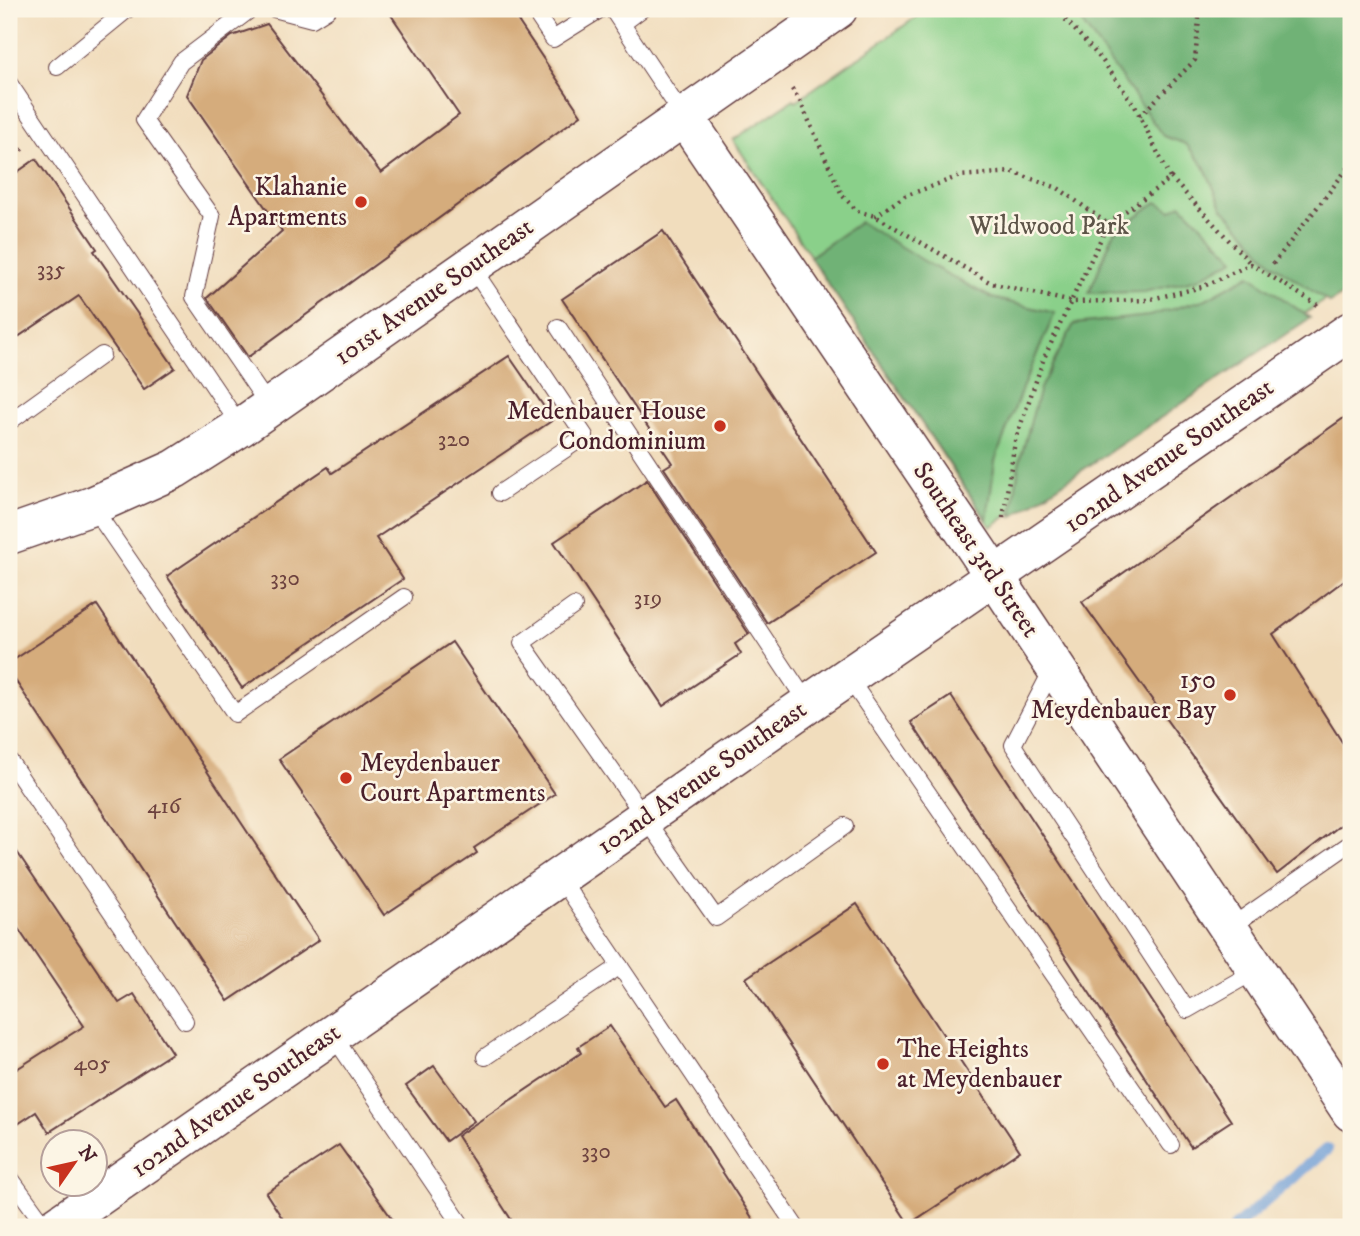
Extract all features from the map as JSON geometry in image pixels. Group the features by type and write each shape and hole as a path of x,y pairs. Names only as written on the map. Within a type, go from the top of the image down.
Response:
{"street":[{"name":"101st Avenue Southeast","path":"9,535 92,506 175,470 255,417 838,9"},
{"name":"Southeast 3rd Street","path":"685,118 1351,1112"},
{"name":"102nd Avenue Southeast","path":"55,1227 994,576 1338,324"}],"lane":[{"path":"57,67 128,9"},
{"path":"251,9 181,62 144,120 212,216 194,298 255,417"},
{"path":"274,9 312,19 328,9"},
{"path":"533,9 553,39 601,9"},
{"name":"Southeast 3rd Street","path":"612,9 685,118"},
{"path":"622,24 642,9"},
{"path":"9,83 255,417"},
{"path":"471,266 585,436 500,493"},
{"path":"558,327 808,704"},
{"path":"9,422 102,355"},
{"path":"92,506 235,713 404,597"},
{"path":"574,606 522,643 716,918 845,826"},
{"path":"1054,666 1013,745 1187,1010 1257,970"},
{"path":"848,677 1171,1145"},
{"path":"9,761 185,1021"},
{"path":"1229,928 1351,843"},
{"path":"559,876 796,1227"},
{"path":"485,1057 620,966"},
{"path":"332,1034 463,1227"},
{"path":"9,1176 46,1227"}],"path":[{"path":"1056,9 1102,60 1140,116 1171,178 1251,264 1316,304 1338,324"},
{"path":"1140,116 1195,60 1200,9"},
{"path":"770,57 800,101 842,195 857,211 875,216 992,284 1072,302 1147,300 1202,287 1251,264"},
{"path":"1273,264 1351,164"},
{"path":"875,216 905,196 960,176 1012,172 1058,188 1108,224"},
{"path":"1002,524 1015,440 1044,358 1108,224 1171,178"}],"green space":[{"name":"Wildwood Park","path":"928,9 1351,9 1351,282 991,527 733,140 794,99 796,101"},
{"path":"1072,9 1351,9 1351,289 1330,303 1273,264 1222,207 1204,166 1186,144 1163,136"},
{"path":"1157,202 1171,210 1181,204 1235,259 1197,279 1144,292 1089,293 1114,232"},
{"path":"860,222 992,298 1055,313 1023,386 995,461 987,520 810,257"},
{"path":"1250,275 1310,318 1012,517 1019,464 1040,388 1074,324 1149,316 1206,299"}],"building":[{"name":"Klahanie Apartments","path":"387,9 510,9 581,115 248,357 207,298 282,231 187,95 201,60 232,36 267,24 381,173 459,115"},
{"path":"36,159 97,249 94,251 175,368 144,389 79,296 9,343 9,178"},
{"name":"Medenbauer House Condominium","path":"663,231 876,552 767,623 664,468 672,463 562,299"},
{"path":"509,356 553,420 376,538 403,579 242,688 167,576 328,467 332,473"},
{"name":"150 Meydenbauer Bay","path":"1351,413 1351,575 1273,634 1351,756 1351,817 1277,874 1082,602"},
{"path":"647,480 749,634 735,644 741,654 663,706 554,542"},
{"path":"97,605 319,940 228,1001 9,671 9,663"},
{"name":"Meydenbauer Court Apartments","path":"452,642 555,794 474,848 477,853 384,915 279,759"},
{"path":"951,696 1231,1121 1191,1147 911,722"},
{"path":"9,840 119,1003 134,994 172,1053 55,1128 46,1128 36,1112 9,1130 9,1074 84,1026 9,915"},
{"name":"The Heights at Meydenbauer","path":"857,904 1020,1151 909,1224 746,978"},
{"path":"610,1026 665,1107 676,1100 758,1227 516,1227 457,1136 581,1053 578,1047"},
{"path":"434,1066 474,1121 446,1141 406,1086"},
{"path":"339,1145 398,1227 288,1227 266,1193"}],"waterway":[{"path":"1235,1227 1327,1149"}],"place":[{"name":"Klahanie Apartments","path":"361,202"},
{"name":"Medenbauer House Condominium","path":"720,426"},
{"name":"150 Meydenbauer Bay","path":"1230,695"},
{"name":"Meydenbauer Court Apartments","path":"346,778"},
{"name":"The Heights at Meydenbauer","path":"883,1064"}]}
